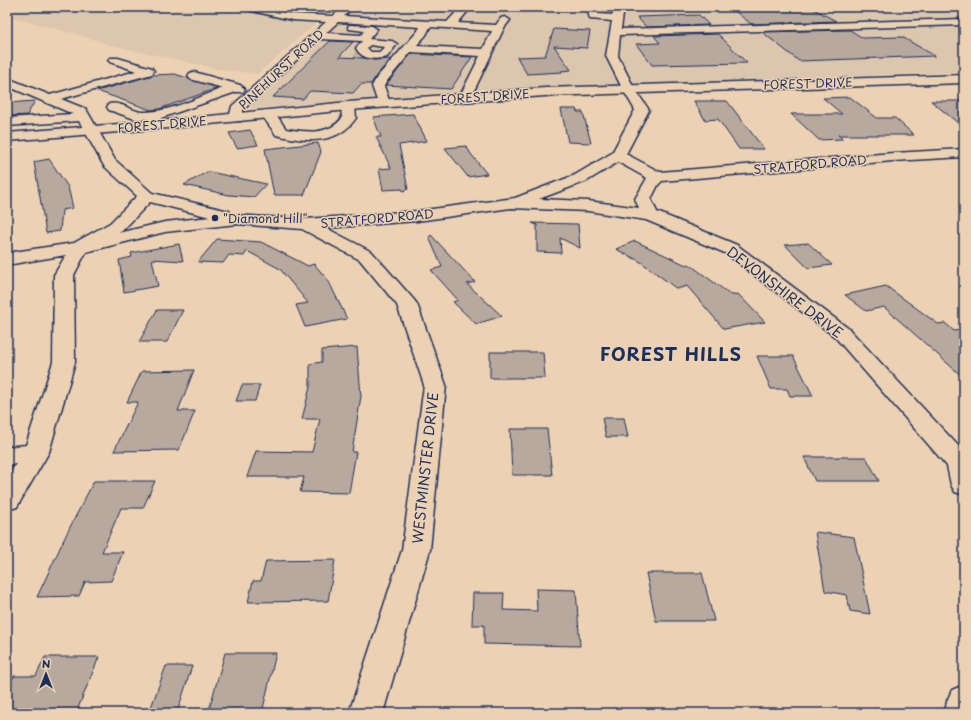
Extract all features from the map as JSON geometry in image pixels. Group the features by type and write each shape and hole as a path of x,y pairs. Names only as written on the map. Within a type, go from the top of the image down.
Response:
{"street":[{"path":"246,7 292,17 298,20 334,20 475,26 502,24 466,96"},
{"name":"PINEHURST ROAD","path":"236,118 237,109 348,7"},
{"path":"432,51 466,7"},
{"path":"590,7 590,9 593,10 593,17 617,19 963,18"},
{"path":"253,20 275,14"},
{"path":"511,203 581,178 618,156 642,110 628,88 612,56 617,19"},
{"path":"384,103 378,86 422,33 426,24"},
{"path":"459,52 475,26"},
{"path":"317,36 338,37 378,55 392,44 361,47"},
{"path":"408,49 487,53"},
{"path":"48,99 148,71 114,60"},
{"path":"194,76 236,88 259,89"},
{"name":"FOREST DRIVE","path":"7,137 61,133 87,124 154,120 236,118 348,106 466,96 628,88 964,79"},
{"path":"7,82 81,112 108,163 146,196 237,219"},
{"path":"114,107 154,120 164,114 236,88"},
{"path":"268,114 281,132 316,136 331,133 341,128 349,118 348,106"},
{"path":"7,122 67,118 87,124"},
{"path":"61,133 67,118"},
{"name":"STRATFORD ROAD","path":"657,177 893,157 964,153"},
{"path":"618,156 657,177 651,183 643,199 650,215"},
{"path":"7,500 36,452 64,362 64,275 79,248 116,227 146,196"},
{"name":"STRATFORD ROAD","path":"7,259 79,248 164,227 237,219 306,224 417,216 511,203"},
{"name":"DEVONSHIRE DRIVE","path":"511,203 588,206 650,215 731,249 842,333 962,471"},
{"name":"WESTMINSTER DRIVE","path":"306,224 366,256 407,304 435,385 416,550 366,713"},
{"path":"7,456 36,452"},
{"path":"962,713 964,701"}],"shaded area":[{"path":"7,7 335,7 257,74 218,69 110,45 76,34 7,16"},
{"path":"356,7 964,7 964,72 522,88 454,92 252,109 251,103"}],"building":[{"path":"730,7 810,7 836,21 751,24"},
{"path":"699,15 709,25 646,27 637,17"},
{"path":"554,29 590,31 587,48 554,46 571,70 527,74 517,57 545,56"},
{"path":"850,30 863,38 902,37 935,56 799,61 762,32"},
{"path":"718,34 747,63 652,65 636,44 660,43 654,36"},
{"path":"330,41 353,42 339,57 374,60 391,59 371,84 361,84 353,93 310,91 303,99 273,97"},
{"path":"411,54 472,57 451,89 386,85"},
{"path":"175,74 218,88 159,109 151,110 97,91 153,75"},
{"path":"850,97 877,118 895,118 914,135 838,135 843,139 819,140 791,114 842,114 823,98"},
{"path":"35,101 27,115 7,116 7,103"},
{"path":"694,101 727,101 764,149 739,149 718,119 705,120"},
{"path":"931,101 964,101 964,128"},
{"path":"561,109 576,109 577,112 583,112 591,143 568,142"},
{"path":"413,114 427,141 399,145 408,189 403,191 402,189 383,190 379,169 391,168 376,137 381,137 373,117"},
{"path":"250,130 258,145 237,148 229,133"},
{"path":"318,143 321,152 304,195 274,195 265,149"},
{"path":"466,146 487,174 468,177 445,148"},
{"path":"49,159 68,187 73,208 62,210 60,231 46,233 34,162"},
{"path":"207,172 266,184 254,197 229,195 184,185"},
{"path":"532,223 578,224 580,248 560,238 561,253 537,252 537,225"},
{"path":"431,235 475,282 467,284 502,316 476,324 453,302 458,300 431,270 442,267 429,237"},
{"path":"217,239 261,242 308,266 314,264 328,280 347,319 305,327 296,305 308,303 280,269 247,251 244,256 229,255 223,263 198,262"},
{"path":"635,241 686,265 689,264 731,295 738,294 765,322 724,329 687,286 677,289 641,262 616,249"},
{"path":"808,243 832,265 808,268 785,245"},
{"path":"179,244 183,261 152,259 158,286 124,292 119,260 132,257 131,253"},
{"path":"886,286 938,324 945,323 954,331 964,329 964,378 884,307 866,311 845,295"},
{"path":"157,310 183,310 167,342 139,342"},
{"path":"357,347 361,396 352,452 356,452 349,493 300,492 304,477 247,477 256,451 312,452 320,419 302,419 310,387 310,364 322,362 322,350"},
{"path":"490,352 543,352 545,378 490,378"},
{"path":"757,356 793,356 813,396 790,396 787,389 771,389"},
{"path":"194,370 178,411 195,411 179,450 114,451 138,402 127,402 142,371"},
{"path":"242,385 260,385 255,401 236,401"},
{"path":"602,418 624,418 628,437 606,437"},
{"path":"510,429 547,429 552,475 512,475"},
{"path":"804,457 866,457 879,481 815,481"},
{"path":"94,481 155,481 143,508 121,508 102,552 123,552 111,581 85,582 79,596 37,597 67,533"},
{"path":"815,532 854,537 870,614 850,611 847,595 825,591"},
{"path":"335,560 328,601 248,602 253,581 261,581 266,561"},
{"path":"646,573 702,573 714,621 656,621"},
{"path":"536,589 576,590 580,646 484,644 484,625 472,625 473,593 504,593 503,610 537,611"},
{"path":"225,653 276,653 262,713 208,713"},
{"path":"45,657 99,657 76,713 7,713 7,690 14,676 36,676"},
{"path":"166,666 192,666 177,713 149,713"}],"tunnel":[{"path":"355,52 359,53"}],"place":[{"name":"\"Diamond Hill\"","path":"215,218"}],"district":[{"name":"FOREST HILLS","path":"671,353"}]}
